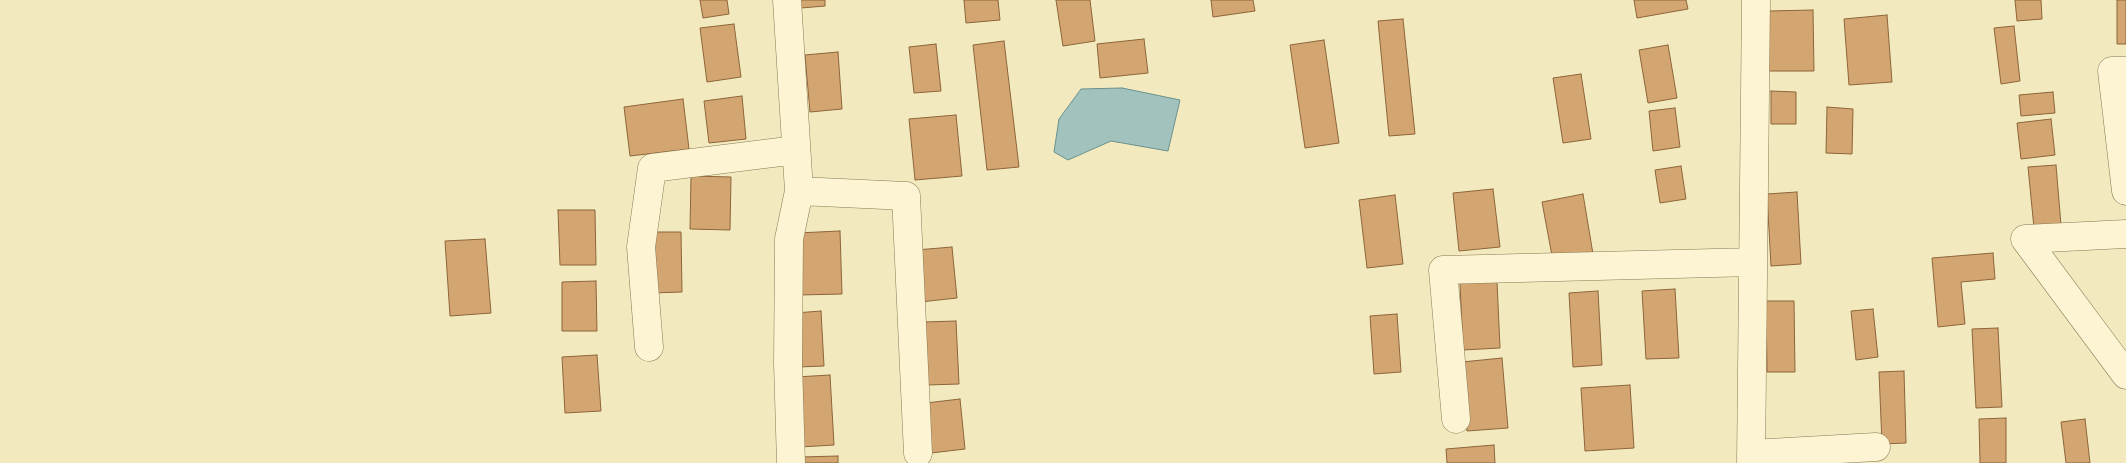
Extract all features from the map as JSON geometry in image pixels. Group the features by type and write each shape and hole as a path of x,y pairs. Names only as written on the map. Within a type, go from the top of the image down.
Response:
{"street":[{"path":"787,0 799,191 789,239 788,363 791,463"},
{"path":"1756,0 1751,459 1876,447"},
{"path":"2126,71 2112,71 2126,190"},
{"path":"650,347 641,247 652,168 796,150"},
{"path":"799,191 906,196 918,453"},
{"path":"2126,234 2025,239 2126,375"},
{"path":"1456,419 1443,270 1753,262"}],"water":[{"path":"1122,88 1180,100 1168,151 1111,141 1068,160 1054,152 1059,119 1081,89"}],"building":[{"path":"700,0 727,0 729,14 703,18"},
{"path":"800,0 825,0 825,6 801,8"},
{"path":"964,0 998,0 1000,20 966,23"},
{"path":"1056,0 1090,0 1095,41 1063,46"},
{"path":"1211,0 1253,0 1255,11 1213,17"},
{"path":"1634,0 1686,0 1688,9 1637,18"},
{"path":"2015,0 2041,0 2042,19 2017,21"},
{"path":"2117,0 2126,0 2126,44 2117,44"},
{"path":"1813,10 1814,71 1769,71 1769,11"},
{"path":"1887,15 1892,82 1849,85 1844,19"},
{"path":"1403,19 1415,134 1389,136 1378,21"},
{"path":"734,24 741,77 707,82 700,28"},
{"path":"2014,26 2020,81 2001,84 1994,28"},
{"path":"1144,39 1148,73 1100,78 1097,44"},
{"path":"1324,40 1339,143 1305,148 1290,45"},
{"path":"1004,41 1019,167 987,170 973,45"},
{"path":"936,44 941,91 914,93 909,47"},
{"path":"1668,45 1677,98 1648,103 1639,50"},
{"path":"838,52 842,109 810,112 805,55"},
{"path":"1581,74 1591,139 1563,143 1553,78"},
{"path":"1771,91 1796,92 1796,124 1771,124"},
{"path":"2053,92 2055,113 2021,116 2019,95"},
{"path":"742,96 746,139 709,143 704,101"},
{"path":"683,99 689,149 630,156 624,107"},
{"path":"1827,107 1853,109 1852,154 1826,153"},
{"path":"1675,108 1680,147 1653,151 1649,111"},
{"path":"956,115 962,176 915,180 909,119"},
{"path":"2051,119 2055,155 2021,159 2017,123"},
{"path":"2056,165 2061,225 2034,228 2028,167"},
{"path":"1681,166 1686,199 1660,203 1655,170"},
{"path":"691,176 731,177 730,230 690,229"},
{"path":"1493,189 1500,247 1459,251 1453,193"},
{"path":"1797,192 1801,264 1771,266 1767,194"},
{"path":"1583,194 1593,254 1553,261 1542,202"},
{"path":"1395,195 1403,264 1367,268 1359,200"},
{"path":"558,210 595,210 596,265 560,265"},
{"path":"840,231 842,294 799,295 797,233"},
{"path":"652,232 681,232 682,292 652,293"},
{"path":"485,239 491,313 450,316 445,241"},
{"path":"952,247 957,298 920,302 916,250"},
{"path":"1993,253 1995,279 1961,282 1965,324 1938,327 1932,258"},
{"path":"596,281 597,331 562,331 562,282"},
{"path":"1497,281 1500,348 1463,350 1460,283"},
{"path":"1675,289 1679,358 1646,359 1642,291"},
{"path":"1598,291 1602,365 1573,367 1569,293"},
{"path":"1766,301 1794,301 1795,372 1767,372"},
{"path":"1873,309 1878,357 1856,360 1851,311"},
{"path":"821,311 824,366 798,367 795,313"},
{"path":"1397,314 1401,372 1374,374 1370,316"},
{"path":"956,321 959,384 927,385 924,322"},
{"path":"1998,328 2002,407 1976,408 1972,329"},
{"path":"597,355 601,411 565,413 562,357"},
{"path":"1502,358 1508,428 1467,431 1462,362"},
{"path":"1904,371 1906,443 1882,444 1879,372"},
{"path":"830,375 834,445 800,447 796,377"},
{"path":"1630,385 1634,448 1585,451 1581,388"},
{"path":"960,399 965,449 931,453 926,403"},
{"path":"2006,418 2006,463 1980,463 1979,419"},
{"path":"2085,419 2090,463 2066,463 2061,422"},
{"path":"1494,445 1495,463 1447,463 1446,449"},
{"path":"838,456 838,463 801,463 801,457"}]}
